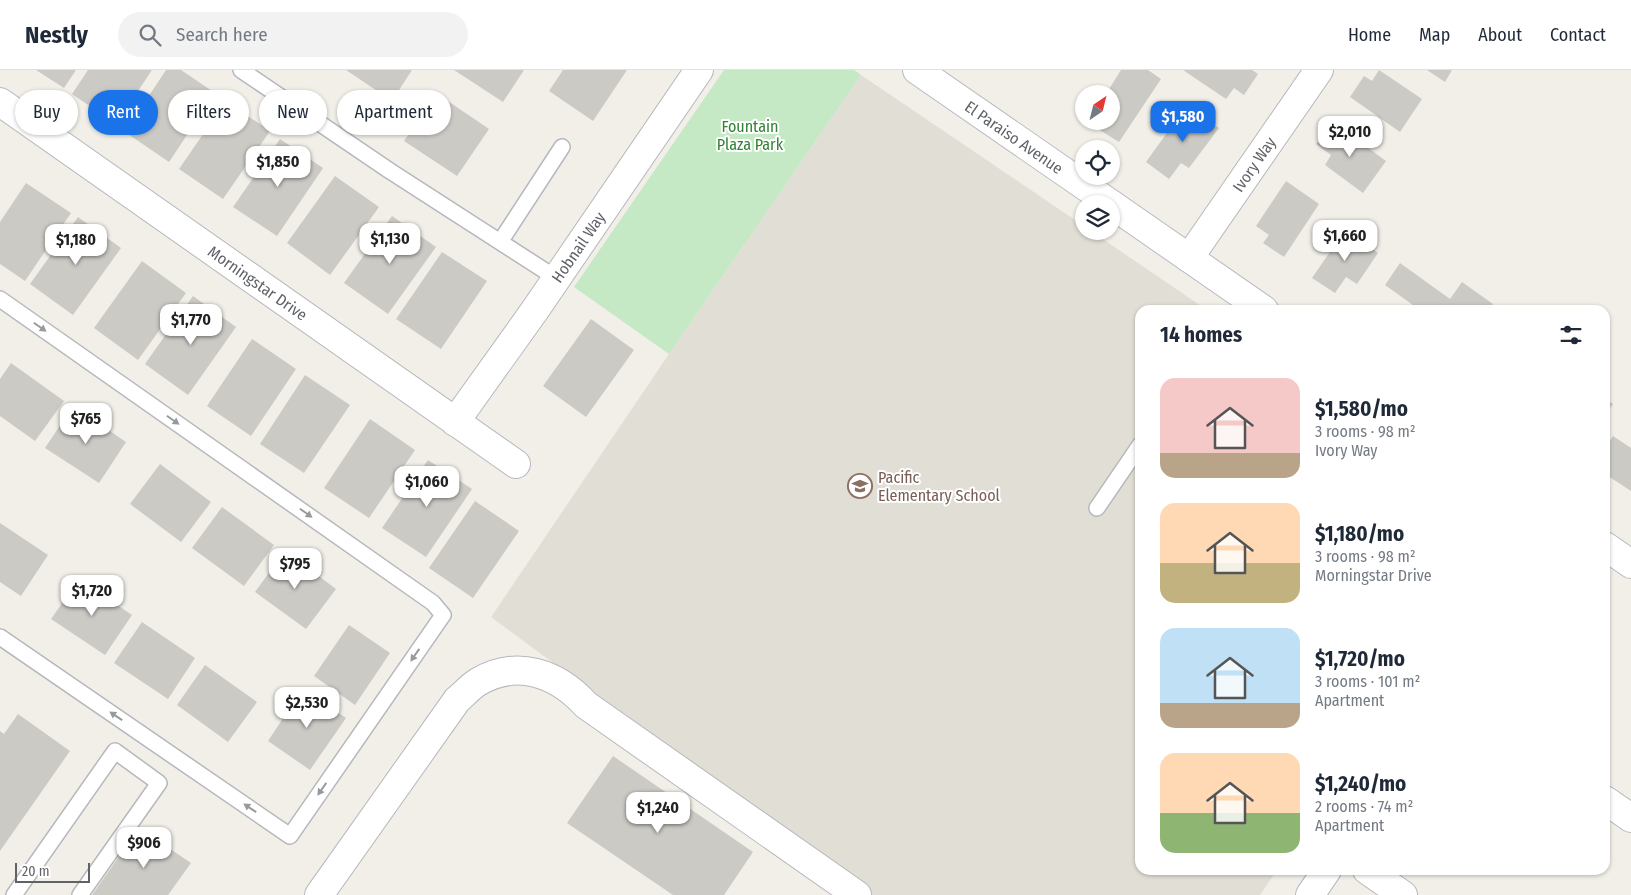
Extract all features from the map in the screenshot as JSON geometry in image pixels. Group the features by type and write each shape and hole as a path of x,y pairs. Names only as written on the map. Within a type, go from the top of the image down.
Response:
{"street":[{"name":"Hobnail Way","path":"455,422 699,70"},
{"name":"El Paraiso Avenue","path":"917,70 1098,195"},
{"name":"Ivory Way","path":"1189,258 1319,70"},
{"name":"Morningstar Drive","path":"0,102 516,464"},
{"name":"El Paraiso Avenue","path":"1120,210 1189,258 1247,305"},
{"path":"1610,549 1631,564"},
{"path":"319,895 457,700 477,683 493,676 509,672 527,671 544,675 560,682 574,692 586,705 857,895"},
{"path":"1610,803 1631,818"},
{"path":"1310,895 1324,875"},
{"path":"1374,875 1403,895"}],"lane":[{"path":"241,70 390,171 556,278"},
{"path":"500,242 562,147"},
{"path":"0,299 433,603 443,615 290,836 0,637"},
{"path":"1097,508 1135,452"},
{"path":"14,895 115,751 159,784 80,895"}],"shaded area":[{"name":"Pacific Elementary School","path":"861,75 1075,220 1075,240 1104,240 1200,305 1135,305 1135,875 1274,875 1260,895 868,895 491,617"}],"green space":[{"name":"Fountain Plaza Park","path":"724,70 854,70 861,75 669,354 574,287"}],"building":[{"path":"36,70 76,70 64,88"},
{"path":"88,70 152,70 139,90 88,90 88,105 78,98 78,90 75,90"},
{"path":"166,70 181,70 211,90 168,90 168,135 187,135 169,162 129,135 158,135 158,90 153,90"},
{"path":"346,70 412,70 399,90 376,90"},
{"path":"454,70 524,70 503,102"},
{"path":"563,70 627,70 593,121 549,91"},
{"path":"1121,70 1148,70 1161,79 1120,140 1100,130 1120,130 1120,85 1112,85"},
{"path":"1183,70 1252,70 1258,74 1244,95 1234,88 1226,99"},
{"path":"1379,70 1422,99 1400,132 1350,97 1364,76 1372,81"},
{"path":"1427,70 1452,70 1445,82"},
{"path":"451,103 489,129 457,176 404,141 408,135 451,135"},
{"path":"1187,105 1219,128 1189,168 1181,163 1169,179 1146,162"},
{"path":"249,117 259,124 259,135 267,135 223,199 179,169 202,135 249,135"},
{"path":"1333,122 1386,161 1363,193 1325,165 1331,155 1316,144"},
{"path":"280,139 323,168 277,236 233,207"},
{"path":"335,176 379,207 330,275 287,243"},
{"path":"1286,181 1319,204 1284,257 1263,243 1269,235 1256,226"},
{"path":"26,183 71,213 25,281 0,264 0,222"},
{"path":"392,216 436,247 388,314 344,283"},
{"path":"78,217 121,248 73,315 30,284"},
{"path":"1345,230 1378,253 1357,284 1346,277 1335,293 1312,278"},
{"path":"442,252 487,281 441,349 396,319"},
{"path":"142,261 186,293 138,360 94,328"},
{"path":"1400,263 1450,299 1462,282 1493,304 1413,305 1385,285"},
{"path":"193,296 236,327 188,395 145,364"},
{"path":"591,319 634,350 586,417 543,386"},
{"path":"252,339 296,369 251,436 207,406"},
{"path":"11,363 64,401 35,441 0,416 0,379"},
{"path":"305,375 350,405 304,473 260,444"},
{"path":"73,406 126,442 99,483 45,448"},
{"path":"370,419 415,450 369,518 324,488"},
{"path":"1613,436 1631,448 1631,491 1610,477 1610,440"},
{"path":"428,460 472,489 426,557 382,528"},
{"path":"160,464 211,502 181,542 130,504"},
{"path":"475,501 519,531 473,598 429,568"},
{"path":"222,507 274,545 244,586 192,548"},
{"path":"0,523 48,555 21,596 0,582"},
{"path":"285,551 336,589 306,629 255,592"},
{"path":"79,579 132,615 105,655 51,619"},
{"path":"142,622 195,658 168,699 114,663"},
{"path":"349,625 390,653 355,705 314,676"},
{"path":"205,665 257,702 228,742 177,705"},
{"path":"303,688 346,718 310,770 268,741"},
{"path":"18,714 70,751 0,851 0,731 4,734"},
{"path":"613,756 753,852 724,895 673,895 567,823"},
{"path":"139,828 191,863 168,895 92,895"}],"place":[{"name":"Pacific Elementary School","path":"860,486"}]}
